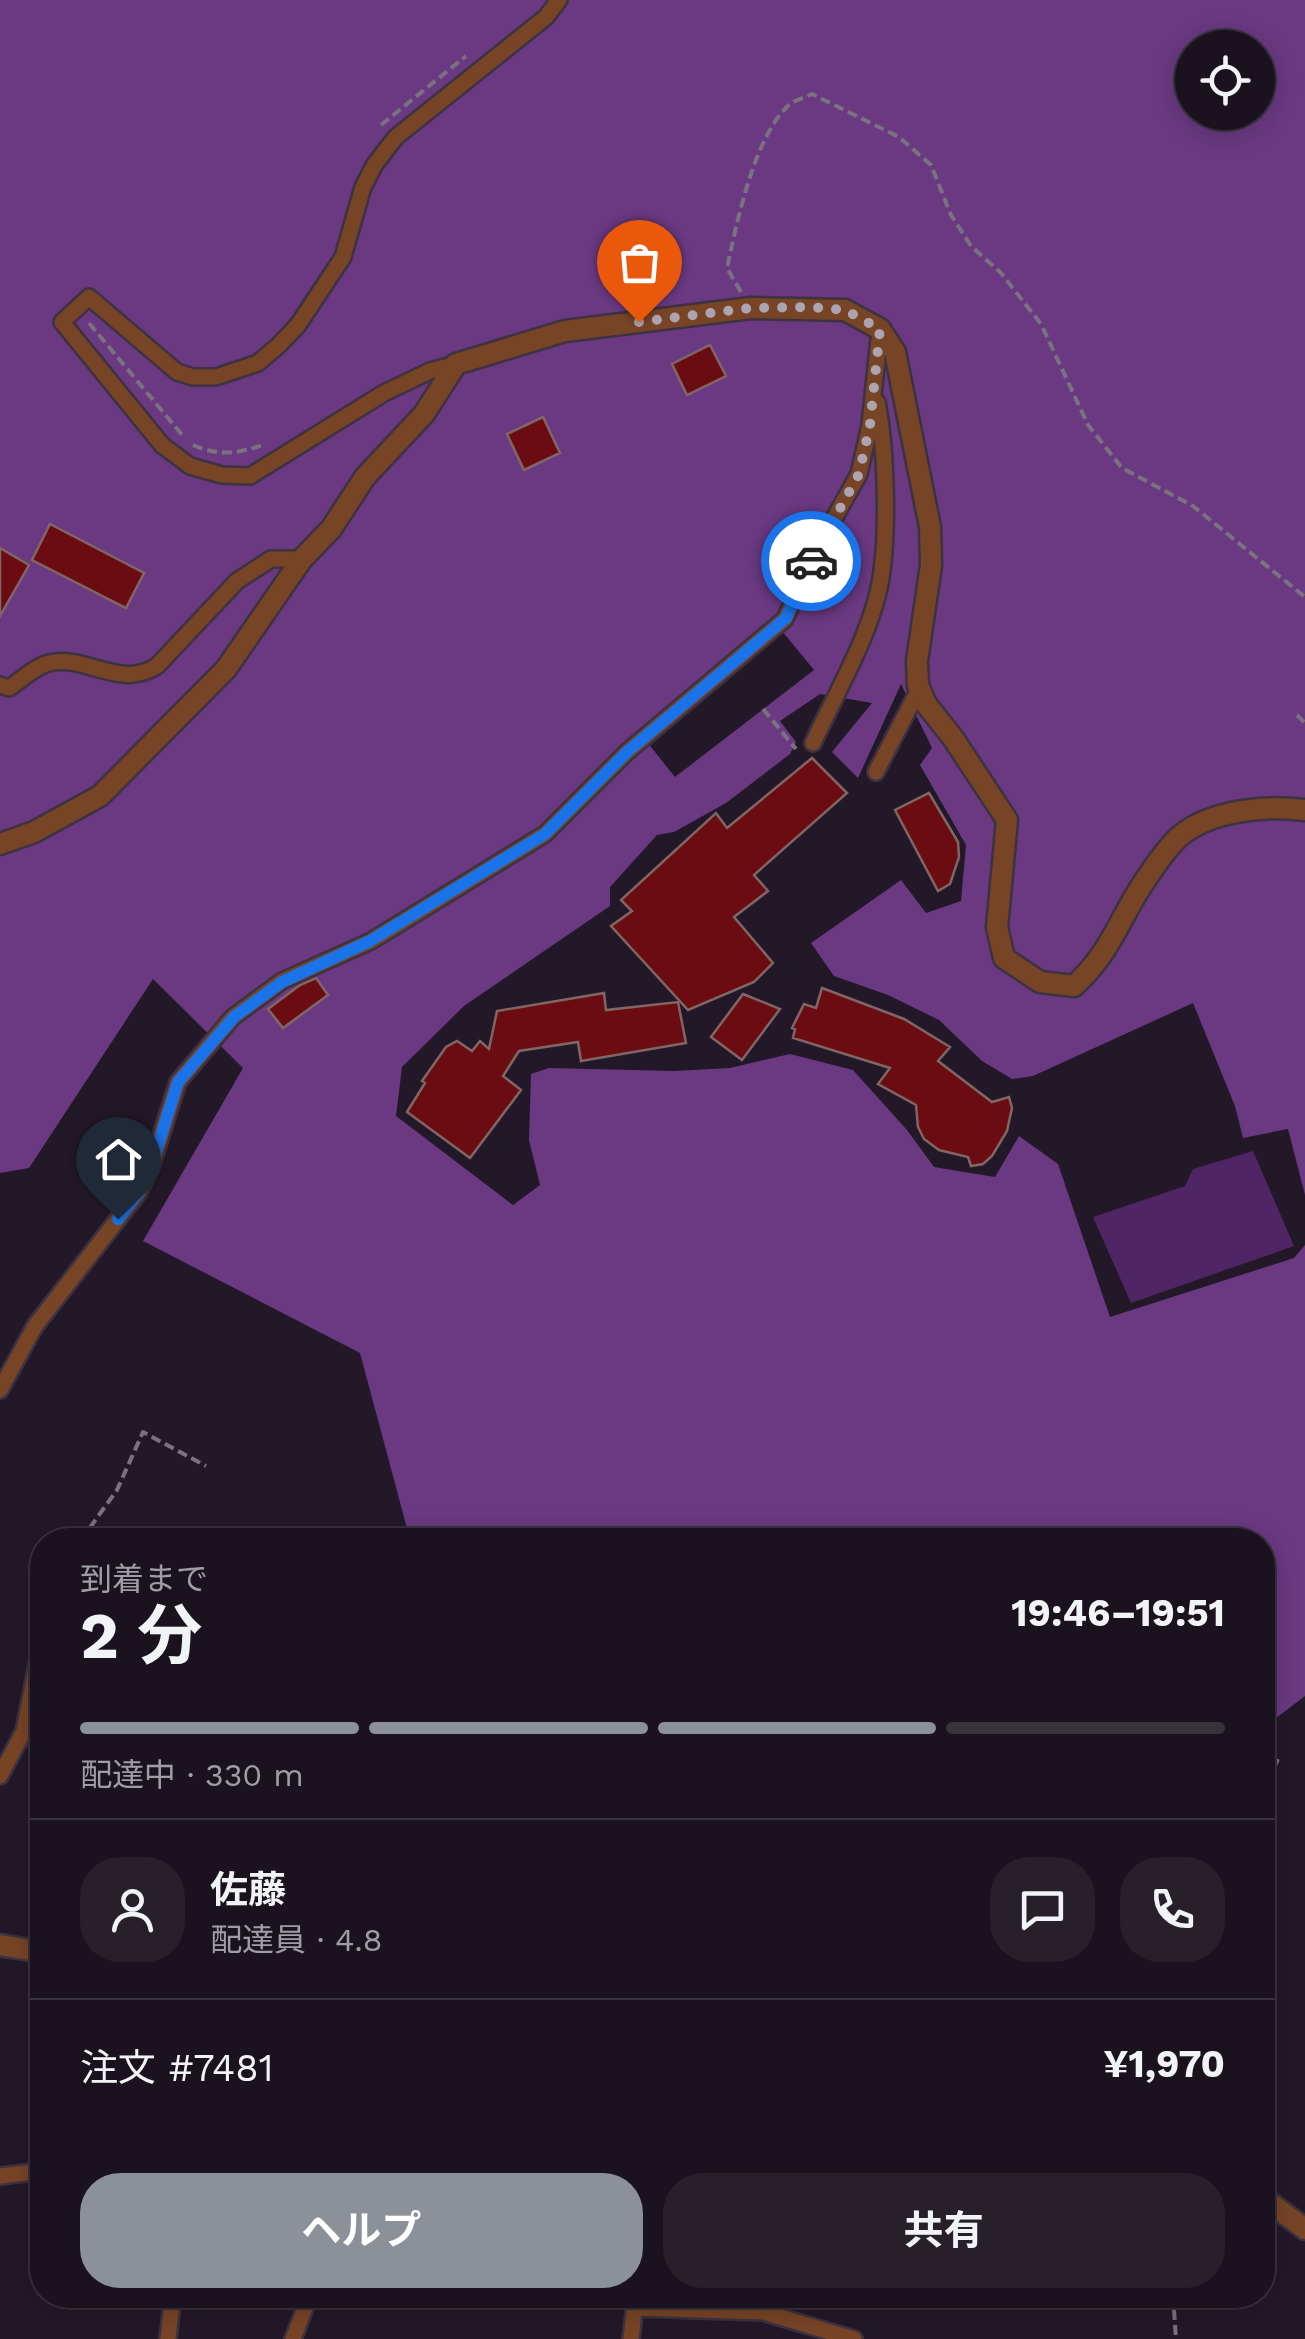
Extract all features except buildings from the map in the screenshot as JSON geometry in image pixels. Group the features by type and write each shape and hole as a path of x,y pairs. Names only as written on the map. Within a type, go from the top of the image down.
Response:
{"street":[{"path":"560,0 546,18 396,137 375,164 364,187 343,256 298,325 258,363 216,377 177,372 89,297 62,322 162,445 190,466 250,476 384,393 430,371 564,331 751,308 845,310 880,329 895,352 900,369 930,527 931,565 917,661 919,689 1007,820 996,926 1004,958 1040,982 1074,986 1098,964 1144,884 1181,836 1225,814 1278,806 1305,810"},
{"path":"0,1390 36,1326 139,1192 178,1082 234,1017 282,982 370,941 545,834 627,752 786,618 818,547 859,474 880,329"},
{"path":"0,844 34,832 100,796 226,669 302,559 332,529 365,477 424,414 456,364"},
{"path":"806,748 863,636 882,573 883,433 874,388"},
{"path":"0,685 8,688 44,664 60,662 143,675 157,666 238,582 271,559 302,559"},
{"path":"876,772 919,689"},
{"path":"0,1776 24,1731 30,1700"},
{"path":"0,1945 30,1950"},
{"path":"0,2176 30,2173"},
{"path":"1275,2207 1305,2229"},
{"path":"168,2339 172,2308"},
{"path":"293,2339 305,2308"},
{"path":"631,2339 634,2308"},
{"path":"712,2308 763,2312 854,2339"}],"path":[{"path":"375,134 386,120 472,51"},
{"path":"751,308 727,268 740,207 762,145 791,104 812,94 900,137 930,165 951,215 971,246 1001,273 1041,324 1088,425 1122,468 1192,506 1305,597"},
{"path":"89,322 188,443 206,451 237,454 267,444"},
{"path":"763,709 806,748"},
{"path":"1297,715 1305,723"},
{"path":"90,1528 117,1490 143,1432 206,1466"},
{"path":"1275,1766 1278,1759"},
{"path":"1174,2308 1176,2339"}],"shaded area":[{"path":"0,0 1305,0 1305,1195 1288,1129 1243,1138 1235,1106 1193,1003 1033,1076 1012,1079 982,1061 939,1020 888,995 834,976 811,943 901,880 926,913 961,901 966,845 920,765 932,748 901,684 858,778 832,752 872,703 820,694 780,721 796,742 790,754 726,803 674,832 657,835 610,887 610,906 464,1006 402,1067 396,1116 513,1205 540,1185 529,1140 531,1074 549,1068 730,1068 790,1054 853,1070 934,1167 995,1177 1019,1136 1058,1164 1110,1317 1294,1258 1305,1245 1305,1696 1275,1719 1275,1528 407,1528 360,1353 143,1241 243,1068 153,979 29,1168 0,1173","holes":["782,631 814,670 675,777 647,742"]},
{"path":"1253,1151 1294,1246 1131,1303 1093,1217 1185,1186 1193,1169"}],"way so far":[{"path":"639,322 751,308 809,307 845,310 880,329 870,425 859,474 811,561"}],"route":[{"path":"118,1219 139,1192 151,1167 178,1082 234,1017 282,982 370,941 545,834 627,752 786,618 811,561"}]}
